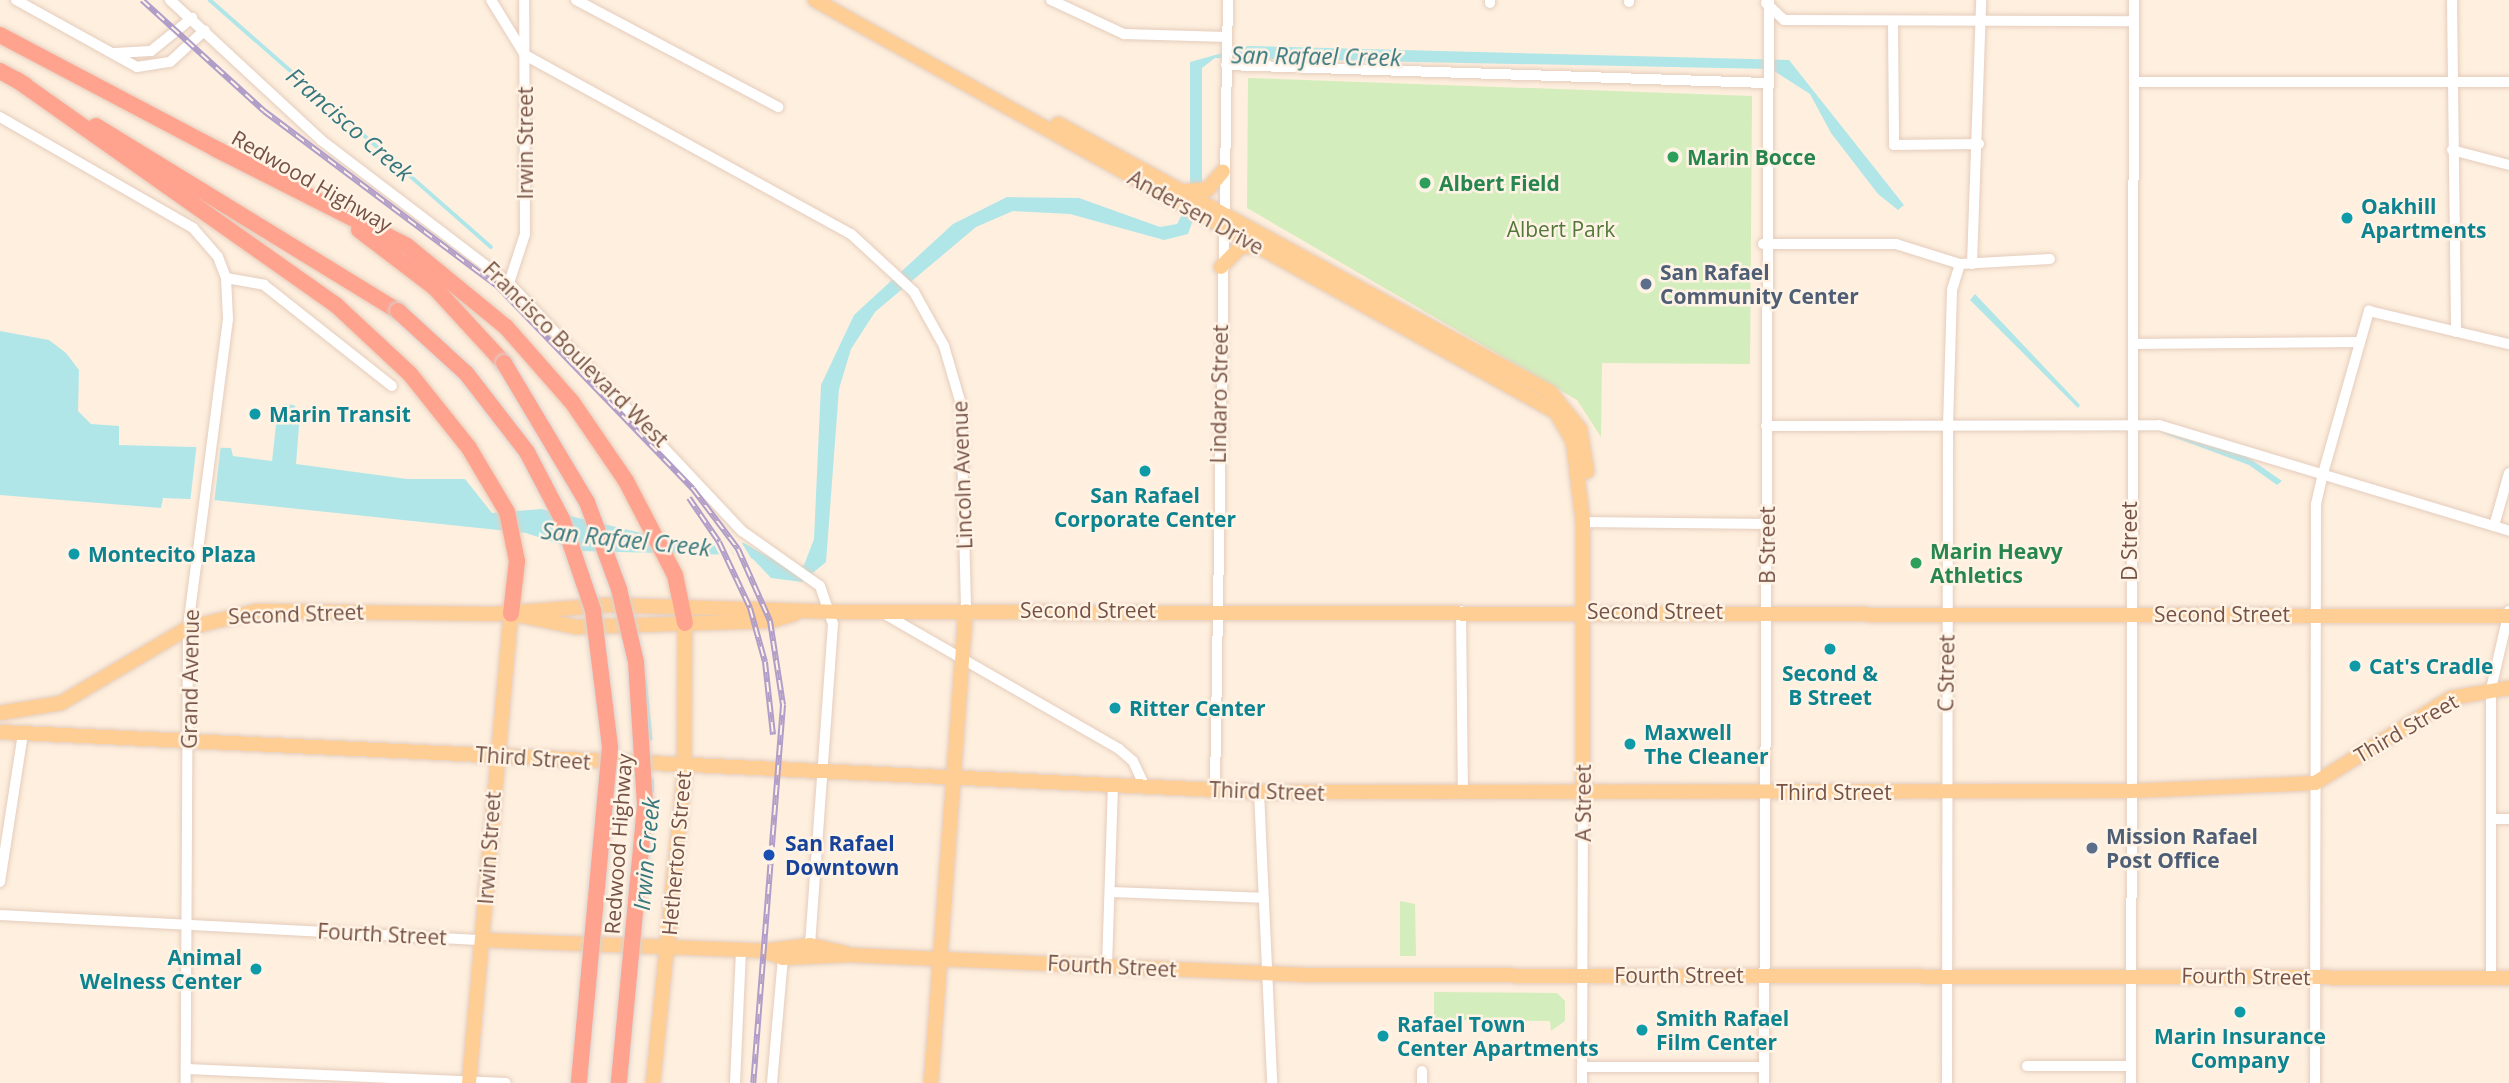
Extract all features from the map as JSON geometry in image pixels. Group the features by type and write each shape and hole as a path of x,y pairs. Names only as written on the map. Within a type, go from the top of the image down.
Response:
{"highway":[{"name":"Redwood Highway","path":"0,35 214,148 389,251 453,305 504,363 587,502 619,589 636,662 645,806 619,1083"},
{"name":"Redwood Highway","path":"0,71 224,199 398,311 466,373 527,452 562,519 593,610 610,747 579,1083"},
{"path":"17,80 355,321 425,391 484,471 515,539 512,614"},
{"path":"214,148 387,235 457,282 557,383 648,521 670,563 685,616"}],"main road":[{"name":"Andersen Drive","path":"815,0 1161,184 1222,211 1550,392 1575,431"},
{"name":"Andersen Drive","path":"833,0 1161,184 1185,191 1205,203 1222,226 1541,400 1575,431"},
{"path":"1205,203 1223,171"},
{"path":"1221,267 1240,247 1258,246"},
{"name":"A Street","path":"1575,431 1588,475 1583,522 1583,791"},
{"name":"Second Street","path":"0,713 61,703 188,628 257,611 512,614 609,605 685,616 770,621 802,611 1215,609 2509,614"},
{"name":"Lincoln Avenue","path":"931,1083 965,611"},
{"name":"Second Street","path":"512,614 561,626 685,616"},
{"name":"Irwin Street","path":"469,1082 512,614"},
{"name":"Hetherton Street","path":"653,1083 684,767 685,616"},
{"name":"Third Street","path":"0,732 497,755 684,767 1259,792 2131,791 2315,783 2451,698 2509,688"},
{"name":"Fourth Street","path":"483,940 741,952 810,946 849,955"},
{"name":"Fourth Street","path":"764,951 783,958 849,955 1268,974 2132,974 2509,978"}],"street":[{"path":"16,0 137,67 155,67 183,53 205,30"},
{"name":"Francisco Boulevard West","path":"170,0 321,140 509,283 742,531 816,582 832,612"},
{"path":"491,0 525,55"},
{"name":"Irwin Street","path":"509,283 525,233 524,0"},
{"path":"576,0 778,107"},
{"path":"1051,0 1124,34 1227,41"},
{"name":"Lindaro Street","path":"1215,789 1215,609 1228,0"},
{"path":"1972,264 1979,144 1981,0"},
{"name":"D Street","path":"2131,1083 2130,614 2134,344 2134,0"},
{"path":"2452,0 2456,332"},
{"path":"1767,2 1784,20 2134,22"},
{"name":"B Street","path":"1764,1083 1768,612 1763,244 1767,2"},
{"path":"115,53 151,51 192,18"},
{"path":"1893,22 1894,145 1979,144"},
{"name":"Lincoln Avenue","path":"525,55 842,228 894,270 914,292 944,346 961,404 965,611"},
{"path":"1226,63 1767,83"},
{"path":"2134,82 2509,82"},
{"path":"0,117 193,228 218,257 226,278 264,285 392,386"},
{"path":"2452,150 2509,165"},
{"path":"1763,244 1896,244 1960,264 2050,259"},
{"name":"C Street","path":"1947,1083 1945,792 1948,426 1952,290 1960,264"},
{"name":"Grand Avenue","path":"187,1083 188,628 214,406 229,308 226,278"},
{"path":"2315,1083 2316,614 2322,477 2357,342 2369,311 2509,344"},
{"path":"2134,344 2357,342"},
{"path":"1766,426 2159,425 2250,448 2322,477 2509,531"},
{"path":"2494,526 2509,473"},
{"path":"1583,522 1767,524"},
{"path":"1461,611 1463,791"},
{"path":"810,946 824,773 832,612"},
{"path":"881,612 963,663 1119,749 1133,761 1144,787"},
{"path":"2491,978 2491,689 2509,614"},
{"path":"0,882 23,734"},
{"path":"1107,966 1113,785"},
{"name":"A Street","path":"1582,1083 1583,791"},
{"path":"1259,792 1272,1083"},
{"path":"2493,819 2509,820"},
{"path":"1110,892 1264,898"},
{"name":"Fourth Street","path":"0,915 483,940"},
{"path":"735,1083 741,952"},
{"path":"772,1083 783,958"},
{"path":"2027,1066 2131,1066"},
{"path":"1582,1067 1764,1067"},
{"path":"186,1069 506,1083"},
{"path":"1422,1071 1422,1083"}],"green space":[{"name":"Albert Park","path":"1248,78 1752,96 1750,364 1602,363 1601,437 1577,400 1247,208"},
{"path":"1400,901 1415,904 1416,956 1400,956"},
{"path":"1434,992 1557,993 1565,1001 1565,1021 1551,1031 1550,1021 1434,1020"}],"water":[{"name":"San Rafael Creek","path":"1248,46 1789,60 1904,205 1898,210 1878,194 1831,133 1810,94 1771,69 1215,58 1202,68 1202,194 1188,234 1164,240 1070,214 1013,211 976,227 875,312 851,349 839,389 826,562 802,582 771,578 753,559 738,555 580,551 526,533 213,500 163,498 161,508 0,495 0,331 49,340 66,353 79,370 78,411 91,424 119,426 119,445 231,448 233,456 272,461 277,416 284,404 294,405 300,414 296,464 407,479 465,479 492,513 541,509 683,543 744,543 791,570 804,565 814,539 821,385 854,315 953,224 1007,197 1079,198 1160,227 1177,224 1190,199 1190,62"},
{"path":"1975,294 2080,405 2078,408 1970,300"},
{"path":"2157,431 2246,456 2282,481 2277,485 2249,465"}],"pier":[{"path":"197,442 221,444 214,504 190,503"},
{"path":"710,537 740,540 754,563 736,558 729,546 735,558 721,558"}],"waterway":[{"name":"Francisco Creek","path":"210,0 491,247"},
{"name":"Irwin Creek","path":"645,678 651,739"},
{"name":"Irwin Creek","path":"652,781 652,791"}],"railway":[{"path":"142,0 264,111 497,286 693,489 738,549 770,621 783,705 753,1083"},
{"path":"689,498 719,542 750,608 765,662 773,735"}],"place":[{"name":"Marin Bocce","path":"1673,157"},
{"name":"Albert Field","path":"1425,183"},
{"name":"Oakhill Apartments","path":"2347,218"},
{"name":"San Rafael Community Center","path":"1646,284"},
{"name":"Marin Transit","path":"255,414"},
{"name":"San Rafael Corporate Center","path":"1145,471"},
{"name":"Montecito Plaza","path":"74,554"},
{"name":"Marin Heavy Athletics","path":"1916,563"},
{"name":"Second & B Street","path":"1830,649"},
{"name":"Cat's Cradle","path":"2355,666"},
{"name":"Ritter Center","path":"1115,708"},
{"name":"Maxwell The Cleaner","path":"1630,744"},
{"name":"Mission Rafael Post Office","path":"2092,848"},
{"name":"San Rafael Downtown","path":"769,855"},
{"name":"Animal Welness Center","path":"256,969"},
{"name":"Marin Insurance Company","path":"2240,1012"},
{"name":"Smith Rafael Film Center","path":"1642,1030"},
{"name":"Rafael Town Center Apartments","path":"1383,1036"}]}
